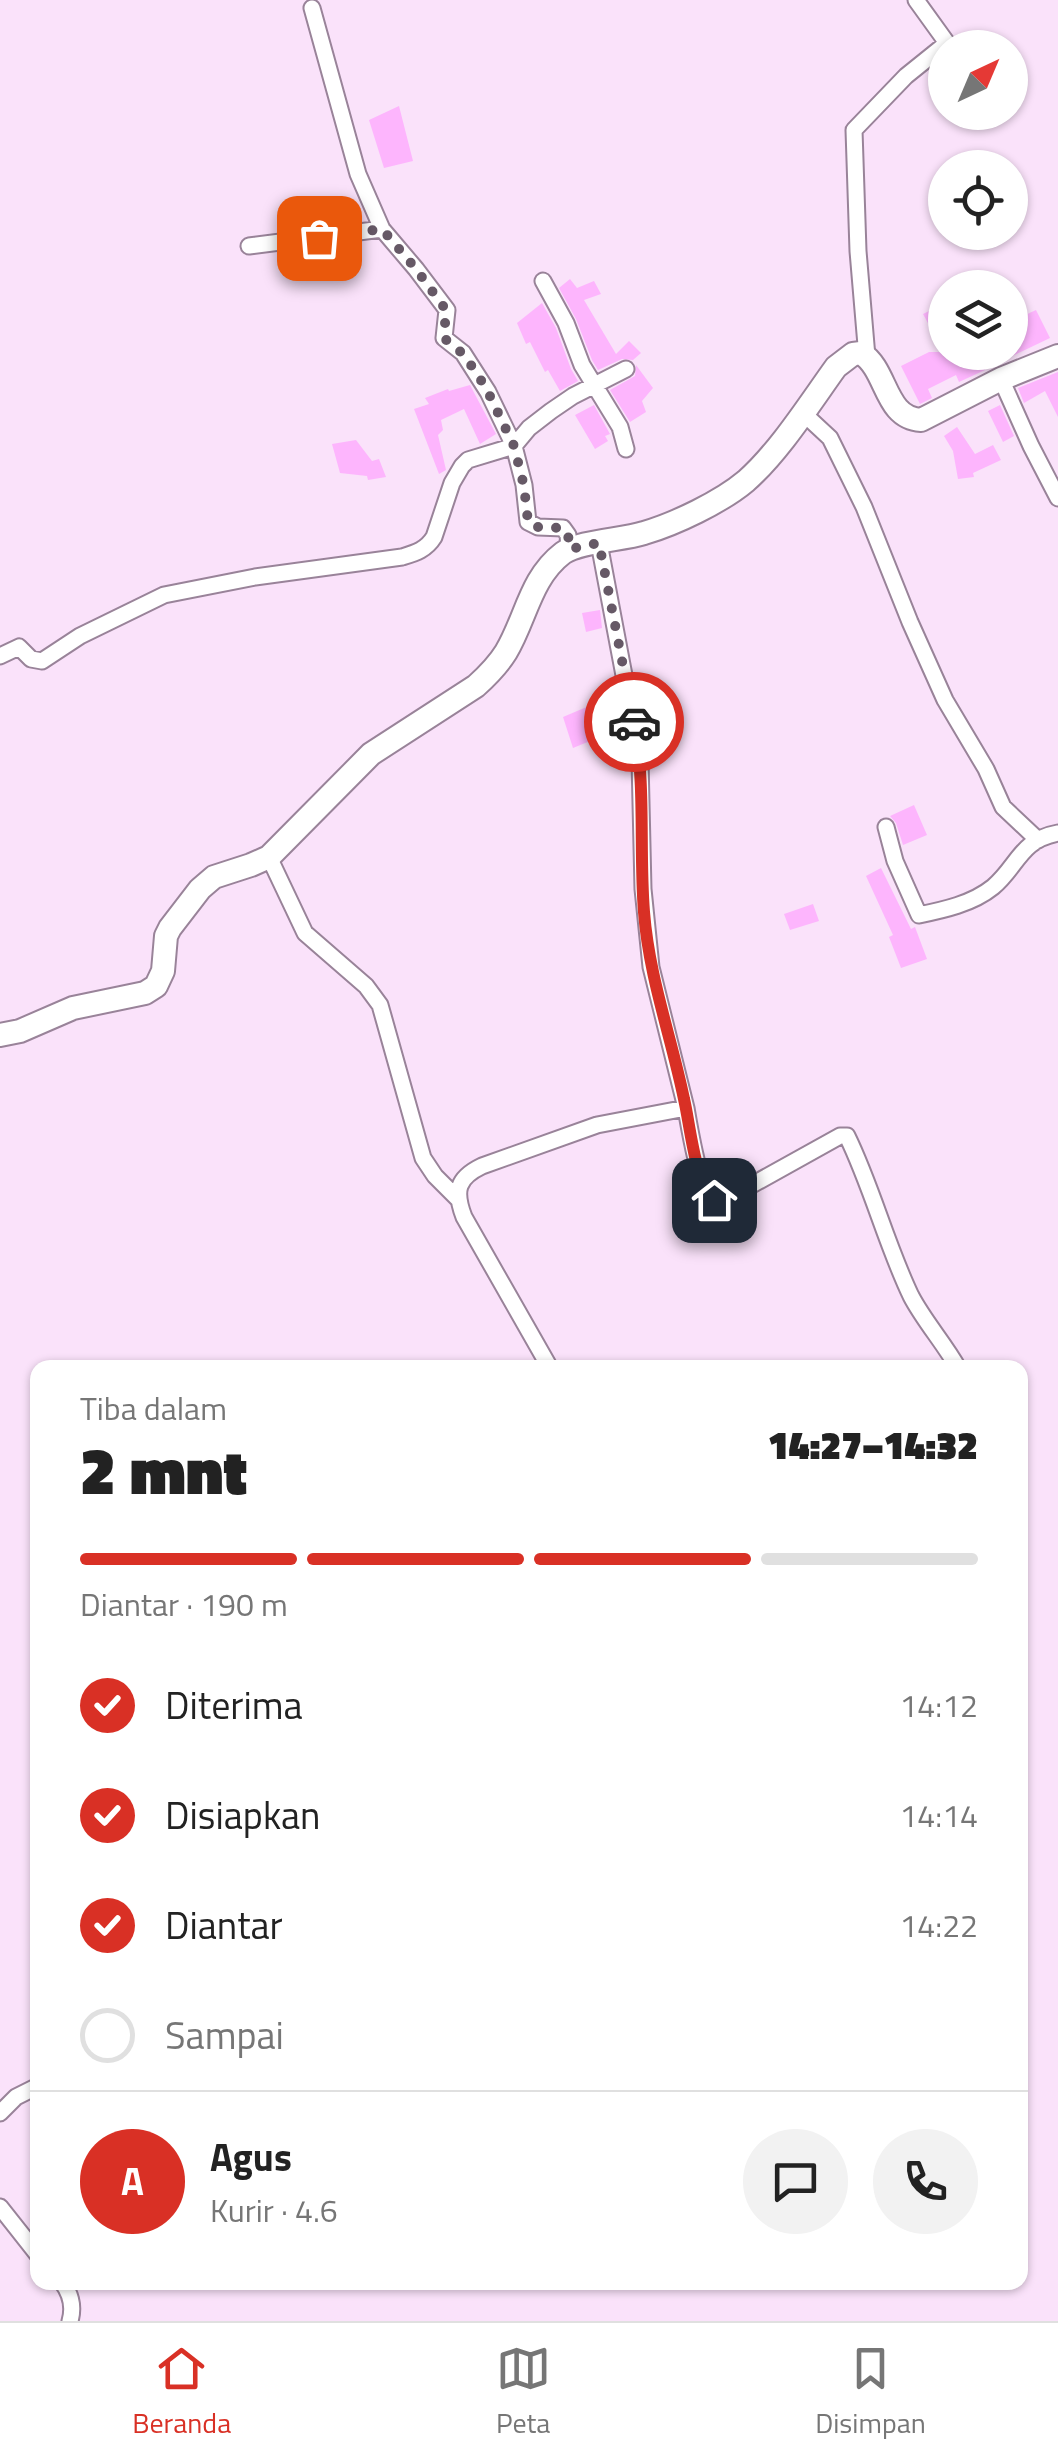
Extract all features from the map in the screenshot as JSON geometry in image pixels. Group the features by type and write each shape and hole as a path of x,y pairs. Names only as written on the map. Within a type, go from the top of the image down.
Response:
{"street":[{"path":"867,356 854,130 906,76 947,43 916,0"},
{"path":"312,8 358,174 382,229 446,310 444,338 462,353 480,379 514,446 528,522 538,527 563,528 570,549"},
{"path":"249,246 382,229"},
{"path":"543,281 566,322 582,366 620,427 626,449"},
{"path":"0,1035 20,1031 73,1008 145,993 156,986 163,971 166,936 200,889 214,877 269,856 371,754 457,700 491,672 506,652 531,593 549,566 570,549 659,528 741,485 845,359 861,353 867,356 877,368 893,404 912,420 921,420 1001,378 1058,356"},
{"path":"0,656 19,648 31,659 42,662 80,636 164,595 254,577 402,558 420,551 434,537 452,483 468,460 514,446 551,411 626,369"},
{"path":"1001,378 1058,498"},
{"path":"802,412 830,438 864,507 945,700 986,769 1003,808 1038,840"},
{"path":"599,543 640,760 643,890 651,966 709,1196 718,1201 732,1196 840,1136 848,1136 886,1240 912,1296 952,1360"},
{"path":"886,827 895,861 918,915 954,908 992,888 1024,848 1058,833"},
{"path":"269,856 305,933 375,995 423,1158 458,1199 470,1230 545,1360"},
{"path":"458,1199 462,1180 482,1166 597,1125 686,1108"},
{"path":"0,2113 30,2090"},
{"path":"0,2207 30,2245"},
{"path":"67,2290 73,2306 70,2321"}],"building":[{"path":"399,106 413,161 384,168 369,120"},
{"path":"570,279 577,288 594,281 601,294 584,300 616,354 629,341 641,353 633,360 622,359 598,370 559,288"},
{"path":"542,303 578,381 560,391 530,342 526,344 517,323"},
{"path":"1036,310 1050,338 1028,348 1028,314"},
{"path":"928,352 928,370 985,370 959,382 956,375 928,389 932,398 920,404 901,366"},
{"path":"636,365 653,388 642,401 646,412 630,422 610,390 635,376"},
{"path":"1058,372 1058,417 1045,391 1024,403 1018,388"},
{"path":"470,385 496,434 480,444 464,409 441,420 443,430 438,435 446,470 439,474 414,409 429,404 425,398"},
{"path":"594,405 610,434 605,436 608,441 595,449 575,415"},
{"path":"1000,405 1014,436 1003,442 988,411"},
{"path":"957,427 975,454 993,445 1001,460 973,473 974,477 958,479 953,451 944,436"},
{"path":"356,440 372,461 379,459 386,477 368,480 367,476 340,473 332,444"},
{"path":"600,610 602,628 586,632 582,613"},
{"path":"596,703 612,732 573,748 563,717"},
{"path":"914,805 927,835 903,845 890,816"},
{"path":"881,868 911,929 915,927 927,959 901,968 889,937 893,935 866,876"},
{"path":"813,904 819,921 790,930 784,914"}],"way so far":[{"path":"319,238 382,229 446,310 444,338 462,353 488,392 514,446 528,522 532,526 563,528 570,549 599,543 634,722"}],"route":[{"path":"634,722 640,760 643,890 651,966 697,1162 706,1190 714,1200"}]}
